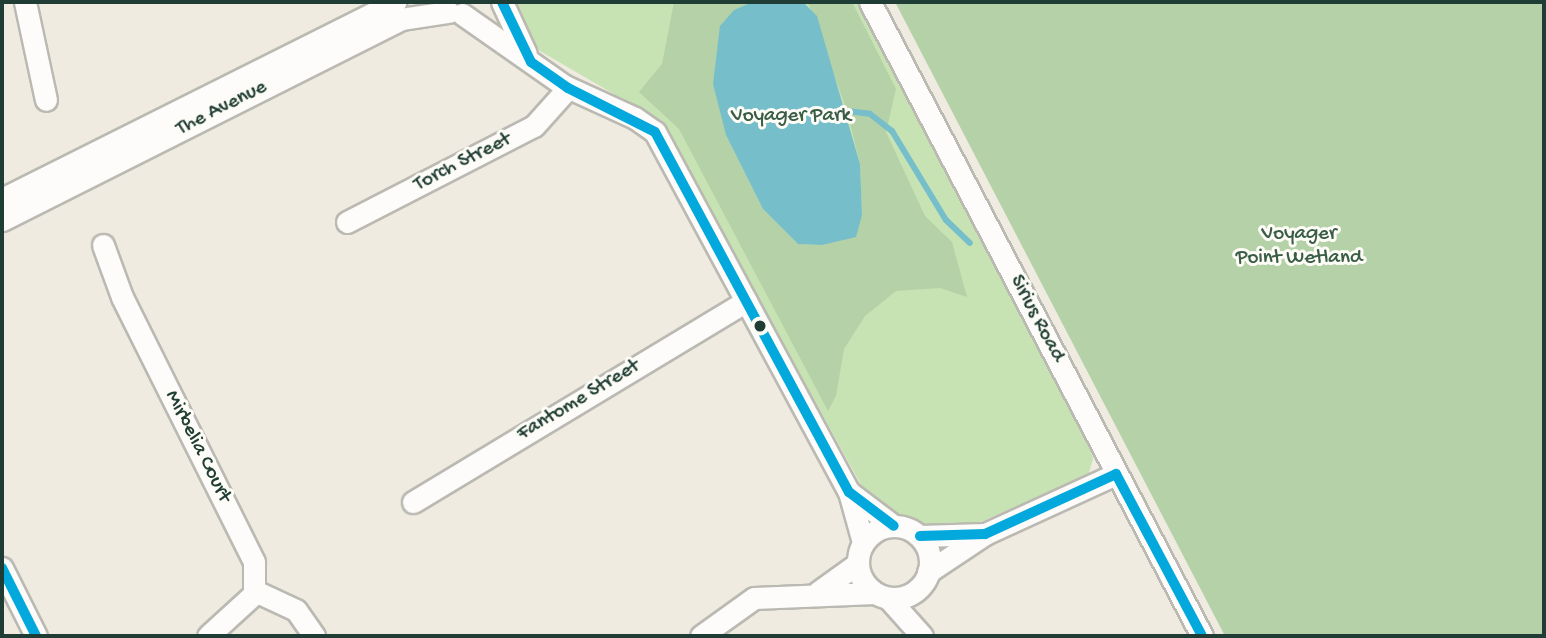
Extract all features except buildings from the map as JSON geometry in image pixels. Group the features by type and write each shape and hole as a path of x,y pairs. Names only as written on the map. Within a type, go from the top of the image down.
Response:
{"street":[{"path":"25,2 46,100"},
{"name":"The Avenue","path":"2,199 394,2"},
{"name":"The Avenue","path":"2,220 391,24 414,15 488,2"},
{"path":"502,2 531,62"},
{"name":"Sirius Road","path":"870,2 1202,636"},
{"path":"448,9 568,88 635,118 655,132 849,492 863,542 857,564 863,581 922,636"},
{"name":"Torch Street","path":"347,222 534,126 568,88"},
{"name":"Mirbelia Court","path":"103,245 122,297 250,550 257,573 255,590"},
{"name":"Fantome Street","path":"413,502 746,301"},
{"path":"701,636 754,598 818,592 834,596 904,597 985,534 1116,474"},
{"path":"849,492 894,526 920,536 985,534"},
{"path":"863,542 875,531 894,526"},
{"path":"920,536 928,551 925,580 929,636"},
{"path":"818,592 857,564"},
{"path":"2,568 36,636"},
{"path":"208,636 255,590 296,610 314,636"}],"green space":[{"name":"Voyager Park","path":"509,2 860,2 1088,437 1093,459 1088,476 980,522 935,527 907,520 864,490 660,121 540,51 526,37"},
{"path":"674,2 752,2 734,10 726,135 763,209 798,244 822,245 862,215 860,164 847,111 809,5 803,2 852,2 896,89 886,132 925,216 952,242 967,297 940,288 896,291 865,316 844,349 836,396 828,411 679,129 639,92 662,64"},
{"name":"Voyager Point Wetland","path":"895,2 1544,2 1544,636 1225,636"}],"water":[{"path":"752,2 803,2 817,16 860,164 862,215 856,237 822,245 798,244 763,209 726,135 713,84 720,26 734,10"}],"waterway":[{"path":"847,111 870,114 892,131 946,220 970,243"}],"transit line":[{"path":"502,2 531,62 568,88 655,132 849,492 894,526"},
{"path":"1116,474 1202,636"},
{"path":"920,536 985,534 1116,474"},
{"path":"2,568 36,636"}]}
